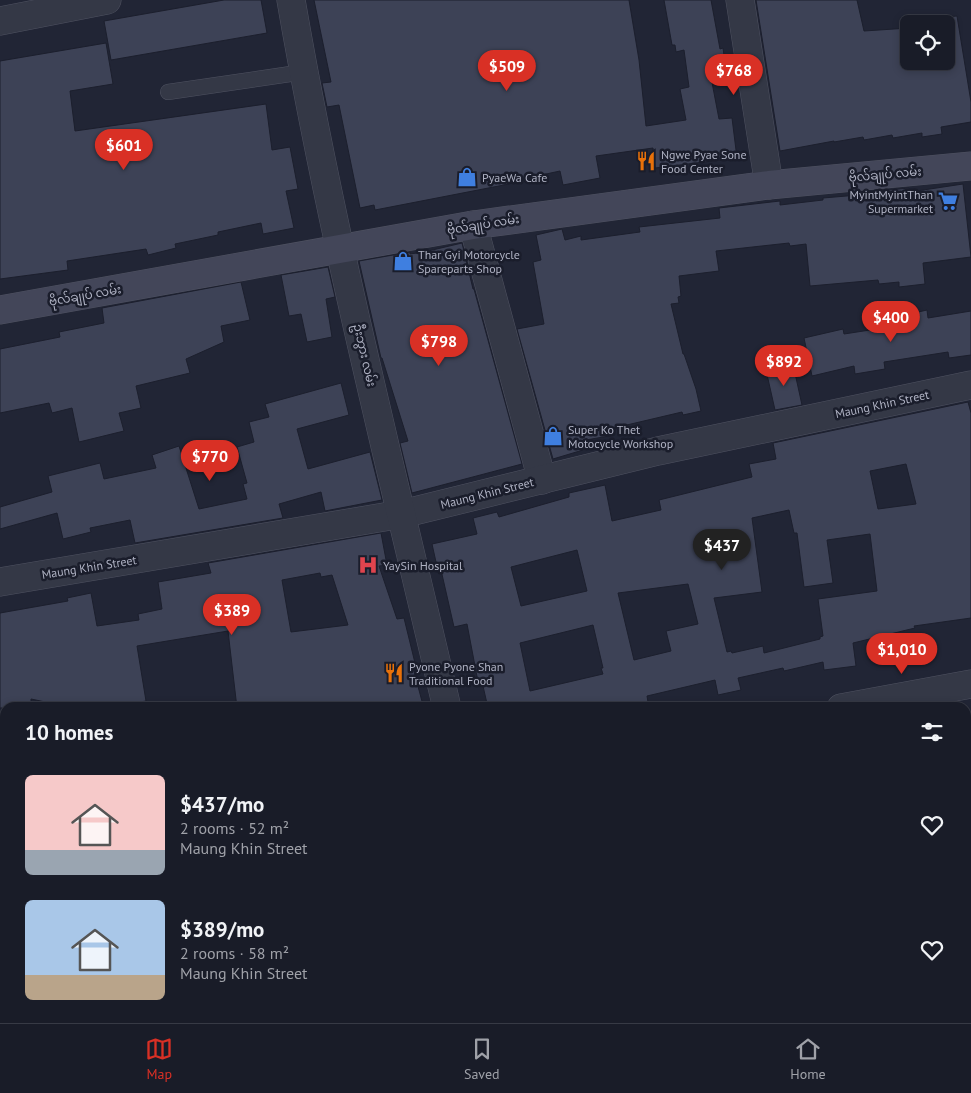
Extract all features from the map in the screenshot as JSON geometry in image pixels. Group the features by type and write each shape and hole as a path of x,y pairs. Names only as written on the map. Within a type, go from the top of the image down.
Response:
{"main road":[{"name":"ဗိုလ်ချုပ် လမ်း","path":"0,310 473,225 769,184 971,166"}],"street":[{"path":"0,20 107,0"},
{"name":"ဦးဘွား လမ်း","path":"291,0 341,250 445,702"},
{"path":"740,0 769,184"},
{"path":"473,225 542,480"},
{"name":"Maung Khin Street","path":"0,582 402,514 667,449 971,385"},
{"path":"874,702 971,684"}],"lane":[{"path":"168,92 304,72"}],"building":[{"path":"224,0 261,0 267,33 111,60 104,21"},
{"path":"314,0 629,0 639,60 646,126 686,120 680,89 689,87 684,50 676,52 675,45 672,45 664,0 711,0 720,49 723,48 726,70 710,72 719,119 732,118 737,158 655,168 653,148 596,156 600,178 563,185 560,171 509,182 509,184 375,210 374,205 360,208 339,105 327,107 322,83 331,82"},
{"path":"756,0 857,0 864,31 900,29 900,70 955,70 955,16 957,16 971,102 971,122 941,127 942,134 922,137 922,133 893,138 892,135 864,140 863,137 780,151"},
{"path":"106,43 113,84 70,91 75,131 266,104 272,150 290,147 298,189 286,191 294,228 263,234 261,223 175,244 176,248 148,255 146,249 67,261 68,270 0,279 0,61"},
{"path":"963,184 971,257 923,263 925,284 899,287 899,282 879,284 878,280 810,286 806,244 790,246 789,243 716,251 719,271 679,276 681,296 678,297 679,303 671,304 683,354 696,389 701,411 683,415 682,412 614,428 615,435 580,441 583,450 553,459 517,329 544,324 533,262 541,260 536,235 562,229 565,240 581,236 581,240 640,232 639,227 720,218 719,208 780,201 780,205 823,200 823,198 870,194 870,192 909,188 910,192"},
{"path":"462,243 522,464 412,493 400,443 408,441 381,358 359,261 410,252 410,254 424,252"},
{"path":"328,267 335,297 326,299 332,337 307,342 301,314 289,316 281,275"},
{"path":"241,282 250,320 221,326 224,342 186,359 190,373 136,386 141,408 119,413 124,431 79,442 72,408 52,413 49,403 0,413 0,349 60,337 59,332 104,323 102,308"},
{"path":"927,310 928,318 971,311 971,355 949,358 948,352 884,362 885,369 855,374 854,366 812,376 804,338 843,329 844,334 883,328 882,321 902,319 901,316"},
{"path":"793,364 802,405 775,410 766,370"},
{"path":"341,383 349,415 297,429 308,469 370,452 382,500 325,511 321,492 279,504 283,518 135,543 130,520 90,528 91,532 63,539 57,513 0,529 0,507 52,492 48,476 100,463 104,479 156,468 152,455 179,446 199,509 247,499 243,484 247,483 237,447 254,442 249,422 269,417 265,404"},
{"path":"968,402 971,413 971,618 914,626 915,628 853,643 856,666 824,670 823,662 784,671 783,668 738,678 741,690 718,695 715,680 647,696 648,702 487,702 483,686 479,687 467,624 454,627 441,570 438,571 432,544 477,534 473,518 497,512 499,517 569,497 569,493 605,485 612,521 661,510 659,500 752,477 749,464 776,459 773,443","holes":["906,464 916,504 878,509 870,471","789,510 794,533 797,533 804,587 833,583 827,540 870,534 877,591 818,599 823,636 820,639 764,653 763,646 732,653 731,651 727,652 714,598 762,592 752,518","577,550 587,591 521,606 511,567","688,584 698,624 666,631 671,651 634,660 618,593","593,625 603,674 530,691 520,643"]},
{"path":"381,533 387,565 379,566 397,619 404,618 415,663 412,664 422,702 236,702 228,631 137,646 146,701 45,702 31,699 31,702 0,702 0,613 68,601 67,598 91,593 97,626 139,620 138,614 162,609 158,582 211,573 208,563","holes":["320,573 321,577 332,575 348,625 291,632 282,580"]}],"place":[{"name":"Ngwe Pyae Sone Food Center","path":"646,161"},
{"name":"PyaeWa Cafe","path":"467,177"},
{"name":"MyintMyintThan Supermarket","path":"948,201"},
{"name":"Thar Gyi Motorcycle Spareparts Shop","path":"403,261"},
{"name":"Super Ko Thet Motocycle Workshop","path":"553,436"},
{"name":"YaySin Hospital","path":"368,565"},
{"name":"Pyone Pyone Shan Traditional Food","path":"394,673"}]}
